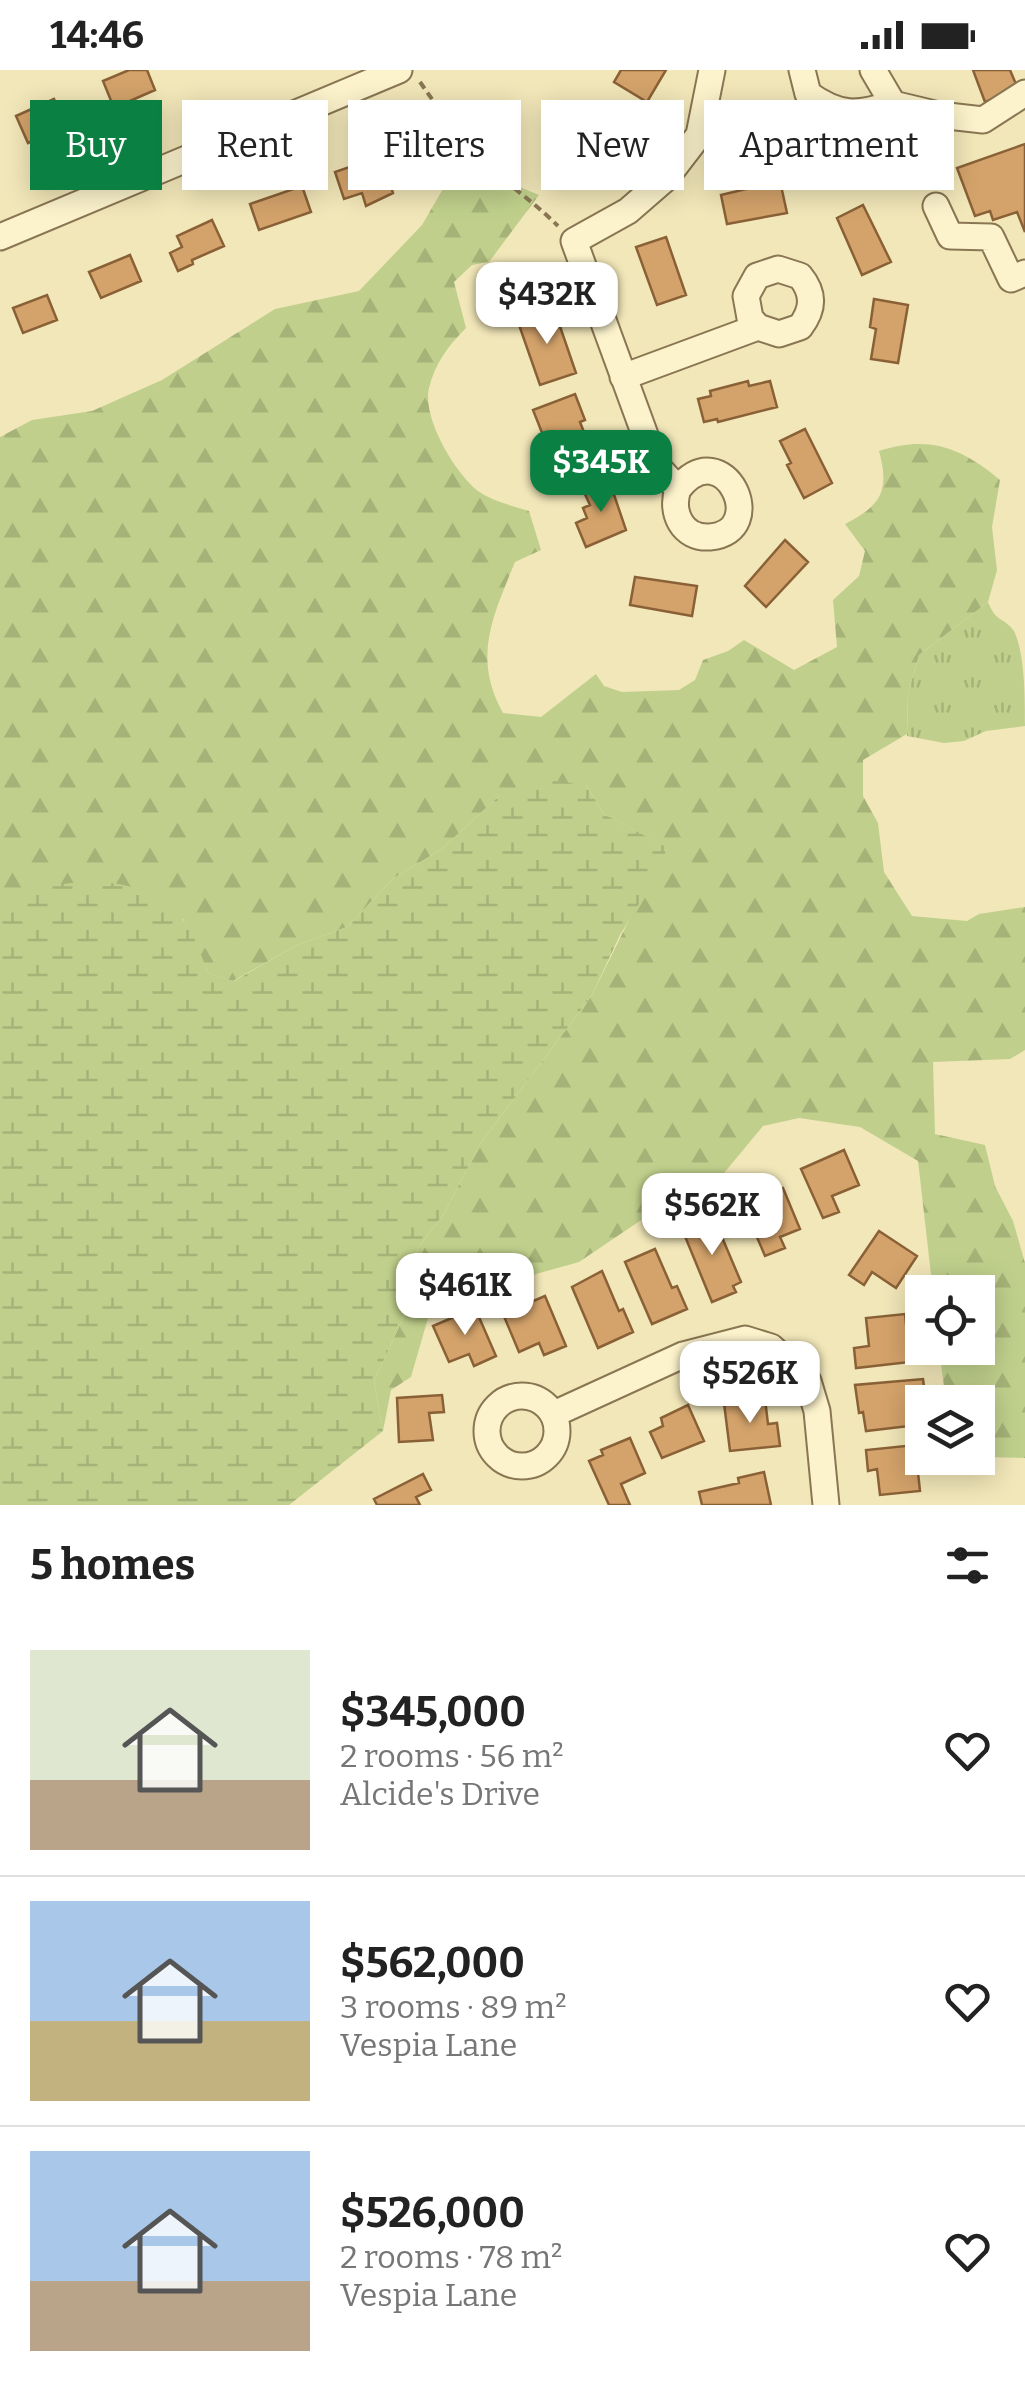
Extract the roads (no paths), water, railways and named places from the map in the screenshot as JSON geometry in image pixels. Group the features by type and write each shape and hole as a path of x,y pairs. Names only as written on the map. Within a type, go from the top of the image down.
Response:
{"street":[{"path":"0,237 398,70"},
{"path":"678,488 656,465 574,241 628,211 666,178 700,135 712,70"},
{"path":"802,70 808,94 816,100"},
{"path":"873,70 892,100"},
{"path":"954,117 983,120 1025,93"},
{"path":"936,206 950,236 992,237 1011,279 1025,274"},
{"path":"624,376 758,327"},
{"path":"554,1414 683,1355 744,1339 771,1347 808,1381 817,1411 826,1505"}]}
